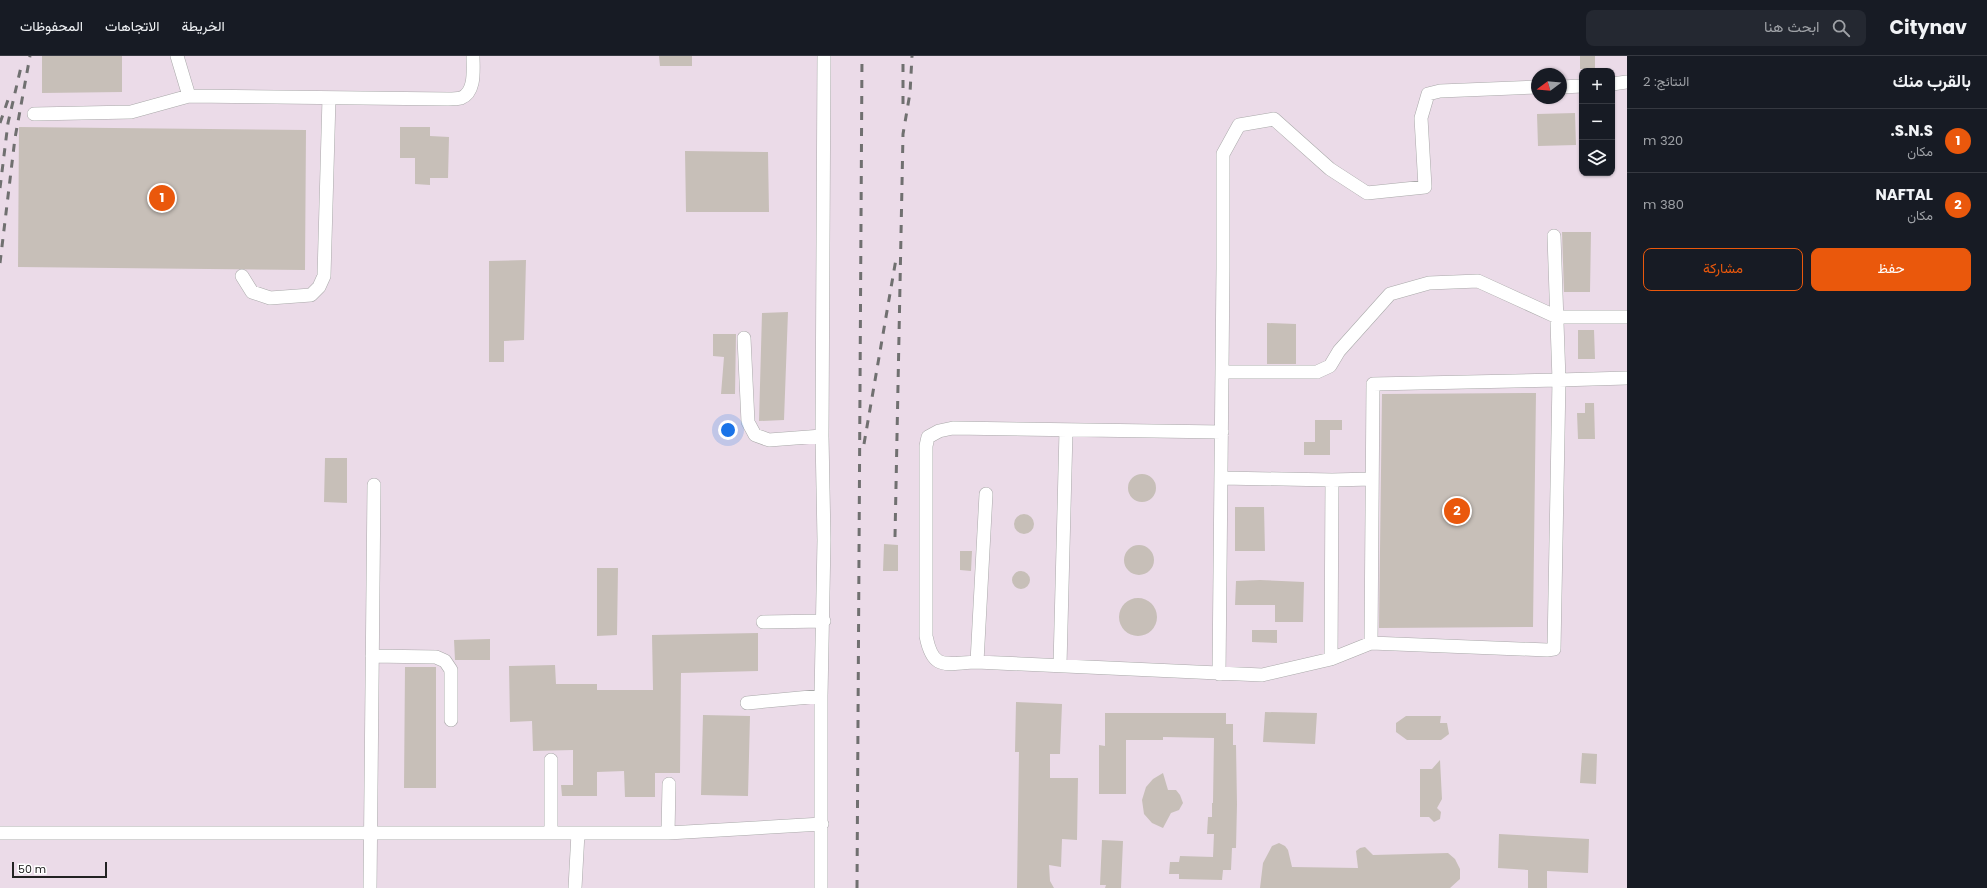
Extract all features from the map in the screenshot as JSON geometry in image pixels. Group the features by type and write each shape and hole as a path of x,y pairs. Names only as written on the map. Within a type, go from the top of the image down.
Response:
{"street":[{"path":"177,56 189,96"},
{"path":"34,114 131,112 189,96 448,100 462,97 470,88 473,76 473,56"},
{"path":"821,888 821,696 824,621 822,436 824,56"},
{"path":"1615,84 1627,82"},
{"path":"1567,87 1579,86"},
{"path":"1219,674 1222,478 1223,154 1239,125 1274,119 1330,169 1367,193 1425,187 1421,118 1428,94 1440,90 1531,87"},
{"path":"242,276 252,292 270,298 311,295 319,287 324,276 329,98"},
{"path":"1222,432 1066,431 953,428 939,431 928,437 926,446 926,621 929,651 934,659 942,663 977,662 1060,665 1262,675 1331,659 1370,643 1547,650 1555,647 1559,380 1554,236"},
{"path":"1222,372 1317,372 1324,370 1330,366 1339,351 1390,294 1429,282 1478,281 1557,317 1627,317"},
{"path":"744,338 748,422 755,435 769,440 822,436"},
{"path":"1370,643 1373,384 1627,378"},
{"path":"1060,665 1066,431"},
{"path":"1222,478 1332,480 1372,478"},
{"path":"1331,659 1332,480"},
{"path":"370,888 374,485"},
{"path":"977,662 986,494"},
{"path":"763,622 824,621"},
{"path":"372,656 436,657 445,661 451,670 451,720"},
{"path":"747,703 821,696"},
{"path":"550,833 551,760"},
{"path":"668,833 669,784"},
{"path":"0,833 668,833 822,824"},
{"path":"575,888 578,833"}],"shaded area":[{"path":"0,56 1627,56 1627,888 0,888"}],"building":[{"path":"42,56 122,56 122,92 42,93"},
{"path":"659,56 692,56 692,66 660,66"},
{"path":"1580,56 1595,56 1595,68 1580,68"},
{"path":"1575,113 1576,145 1538,146 1537,114"},
{"path":"19,127 306,130 305,270 18,267"},
{"path":"400,127 430,127 430,136 449,137 448,178 430,178 430,185 415,184 415,158 400,158"},
{"path":"685,151 768,152 769,212 686,212"},
{"path":"1562,232 1591,232 1590,292 1564,292"},
{"path":"526,260 524,340 504,341 504,362 489,362 489,261"},
{"path":"788,312 784,420 759,421 762,313"},
{"path":"1267,323 1296,324 1296,364 1267,364"},
{"path":"1578,330 1594,330 1595,359 1578,359"},
{"path":"713,334 736,334 735,394 721,394 724,357 713,356"},
{"path":"1536,393 1533,627 1379,628 1382,394"},
{"path":"1585,403 1594,403 1595,439 1578,439 1577,413 1585,413"},
{"path":"1315,420 1342,420 1342,430 1330,430 1330,455 1304,455 1304,442 1315,442"},
{"path":"325,458 347,458 347,503 324,502"},
{"path":"1142,474 1152,478 1156,488 1152,498 1142,502 1132,498 1128,488 1132,478"},
{"path":"1235,507 1264,507 1265,551 1235,551"},
{"path":"1024,514 1031,517 1034,524 1031,531 1024,534 1017,531 1014,524 1017,517"},
{"path":"884,544 898,545 898,571 883,571"},
{"path":"1139,545 1145,546 1153,554 1153,566 1145,574 1139,575 1133,574 1125,566 1124,560 1125,554 1133,546"},
{"path":"960,551 972,551 971,571 960,570"},
{"path":"597,568 618,568 617,635 597,636"},
{"path":"1021,571 1027,574 1030,580 1027,586 1021,589 1015,586 1012,580 1015,574"},
{"path":"1260,580 1304,582 1303,622 1275,622 1275,605 1235,605 1236,581"},
{"path":"1138,598 1151,604 1157,617 1151,630 1138,636 1125,630 1119,617 1125,604"},
{"path":"1252,630 1277,630 1277,643 1252,642"},
{"path":"758,633 758,671 681,673 680,773 655,773 655,797 625,797 624,771 597,772 597,796 562,796 561,785 573,785 573,750 533,751 532,721 510,722 509,666 555,665 556,684 597,684 597,690 653,690 652,635"},
{"path":"490,639 490,660 455,660 454,640"},
{"path":"405,667 436,667 436,788 404,788"},
{"path":"1016,702 1062,704 1060,754 1050,754 1050,778 1078,778 1077,840 1062,839 1061,867 1049,865 1050,881 1054,888 1017,888 1019,752 1015,752"},
{"path":"1265,712 1317,713 1315,744 1263,742"},
{"path":"1105,713 1226,713 1226,724 1233,724 1233,745 1236,745 1236,848 1232,848 1231,870 1223,870 1222,880 1179,879 1179,874 1169,874 1170,862 1179,862 1180,856 1213,857 1214,834 1207,834 1208,817 1212,817 1214,738 1163,737 1163,740 1126,740 1126,794 1099,794 1099,745 1105,746"},
{"path":"703,715 750,716 748,796 701,795"},
{"path":"1406,716 1441,716 1440,723 1447,723 1449,734 1441,740 1407,740 1396,732 1396,723"},
{"path":"1582,753 1597,754 1596,784 1580,783"},
{"path":"1440,760 1442,799 1437,808 1441,812 1440,819 1434,822 1429,817 1420,817 1420,769 1432,769"},
{"path":"1163,773 1168,790 1176,790 1183,803 1179,810 1171,813 1163,828 1152,823 1144,814 1142,800 1146,787 1153,779"},
{"path":"1499,834 1589,839 1588,873 1547,871 1547,888 1528,888 1528,870 1498,868"},
{"path":"1102,840 1123,841 1121,888 1105,888 1106,885 1100,885"},
{"path":"1279,843 1285,846 1288,850 1292,867 1358,868 1356,851 1365,847 1373,855 1448,853 1455,859 1460,869 1460,879 1450,888 1260,888 1263,863 1272,846"}],"railway":[{"path":"0,263 15,138 30,56"},
{"path":"857,888 862,56"},
{"path":"903,56 903,104"},
{"path":"895,537 903,134 910,93 912,56"},
{"path":"0,188 8,123 21,67"},
{"path":"0,123 9,97"},
{"path":"864,444 896,259"}],"place":[{"name":"S.N.S.","path":"162,198"},
{"name":"NAFTAL","path":"1457,511"}]}
